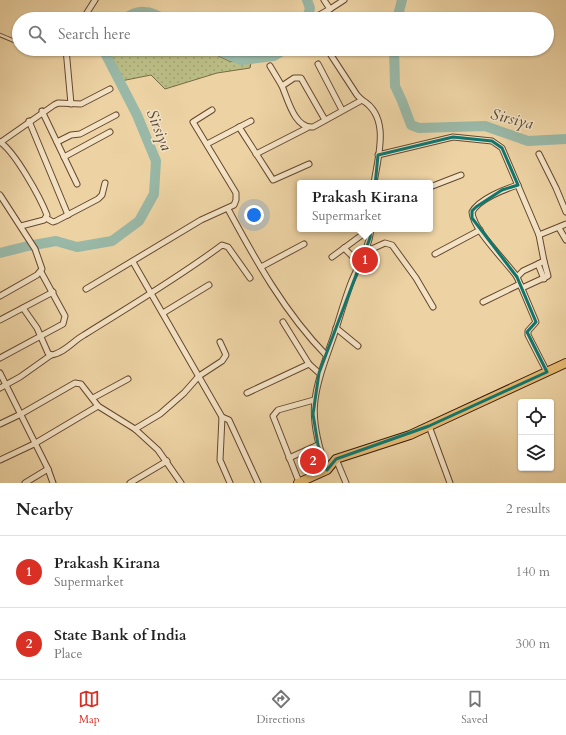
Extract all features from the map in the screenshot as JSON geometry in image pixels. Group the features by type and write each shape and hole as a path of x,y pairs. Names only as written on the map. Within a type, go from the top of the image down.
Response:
{"main road":[{"path":"299,483 327,470 336,459 410,435 566,363"}],"street":[{"path":"88,12 95,0"},
{"path":"324,0 330,8"},
{"path":"323,12 344,0"},
{"path":"67,56 71,104"},
{"path":"332,56 358,96 374,109 380,122 374,180"},
{"path":"318,64 342,110"},
{"path":"270,66 282,86 294,114 301,124 307,128"},
{"path":"282,86 294,78 301,78 325,120"},
{"path":"46,218 45,210 33,187 18,163 0,142 42,111 58,103 81,104 110,89"},
{"path":"256,154 307,128 313,127 362,100"},
{"path":"86,289 201,220 234,205 236,193 193,122 212,110"},
{"path":"42,111 77,184"},
{"path":"57,142 71,135 80,134 116,115"},
{"path":"29,121 68,215"},
{"path":"207,144 251,121"},
{"path":"238,127 273,180 309,164"},
{"path":"64,157 110,132"},
{"path":"378,155 453,137 492,141 502,148 539,234 544,261 549,273 544,279 521,286 483,302"},
{"path":"539,154 566,212"},
{"path":"433,186 461,174"},
{"path":"46,218 53,222 101,197 105,182"},
{"path":"518,185 499,192 473,209 472,218 517,277 536,322 528,331 528,335 547,372"},
{"path":"0,195 34,249 42,268 41,272 65,316 63,324 0,358"},
{"path":"228,208 261,268 300,328 326,355"},
{"path":"22,229 46,218"},
{"path":"539,234 559,228 566,224"},
{"path":"559,228 566,240"},
{"path":"435,254 480,230"},
{"path":"332,257 366,232"},
{"path":"327,470 318,445 314,421 314,400 319,373 351,283 365,252 370,238 370,232"},
{"path":"365,252 385,243 392,245 416,278 433,307"},
{"path":"261,268 304,244"},
{"path":"3,387 51,355 57,354 79,338 222,246 228,247 250,278"},
{"path":"344,248 360,264"},
{"path":"517,277 523,272 544,261"},
{"path":"133,262 222,417 220,460 230,483"},
{"path":"538,264 544,279"},
{"path":"0,296 41,272"},
{"path":"163,313 209,285"},
{"path":"0,320 53,292"},
{"path":"23,308 41,336 46,350 51,355"},
{"path":"283,322 309,364 319,373"},
{"path":"336,328 358,346"},
{"path":"135,429 160,414 184,393 199,376 225,358 226,355 220,342"},
{"path":"247,393 309,364"},
{"path":"0,373 3,387 21,414 34,444 48,469 53,483"},
{"path":"93,398 128,379"},
{"path":"0,424 21,414 75,383 81,384 86,388 98,406 135,429 158,450 181,483"},
{"path":"299,483 288,458 274,414 278,410 314,400"},
{"path":"0,460 34,444 98,406"},
{"path":"222,417 230,420 258,483"},
{"path":"429,426 450,483"},
{"path":"288,458 318,445"},
{"path":"336,459 346,483"},
{"path":"130,483 167,461"},
{"path":"25,483 48,469"}],"lane":[{"path":"0,35 12,39"}],"highlighted area":[{"path":"453,137 492,141 502,148 518,185 502,190 476,207 472,211 472,218 517,277 536,322 527,332 547,372 429,426 336,459 327,470 318,445 313,414 319,373 370,238 378,155"}],"green space":[{"path":"106,56 219,56 229,61 251,63 250,68 217,73 165,89 151,75 121,81 112,72"}],"building":[{"path":"316,450 322,466 310,472 303,456"}],"waterway":[{"name":"Sirsiya","path":"307,0 310,8 309,12"},
{"name":"Sirsiya","path":"399,12 402,0"},
{"name":"Sirsiya","path":"139,12 144,12"},
{"name":"Sirsiya","path":"144,12 149,12"},
{"name":"Sirsiya","path":"0,253 56,241 77,247 112,241 139,221 154,194 156,161 137,115 107,56"},
{"name":"Sirsiya","path":"232,56 241,60 274,56"},
{"name":"Sirsiya","path":"394,56 395,86 411,125 419,128 485,126 528,141 566,139"}],"place":[{"name":"Prakash Kirana","path":"365,260"},
{"name":"State Bank of India","path":"313,461"}]}
